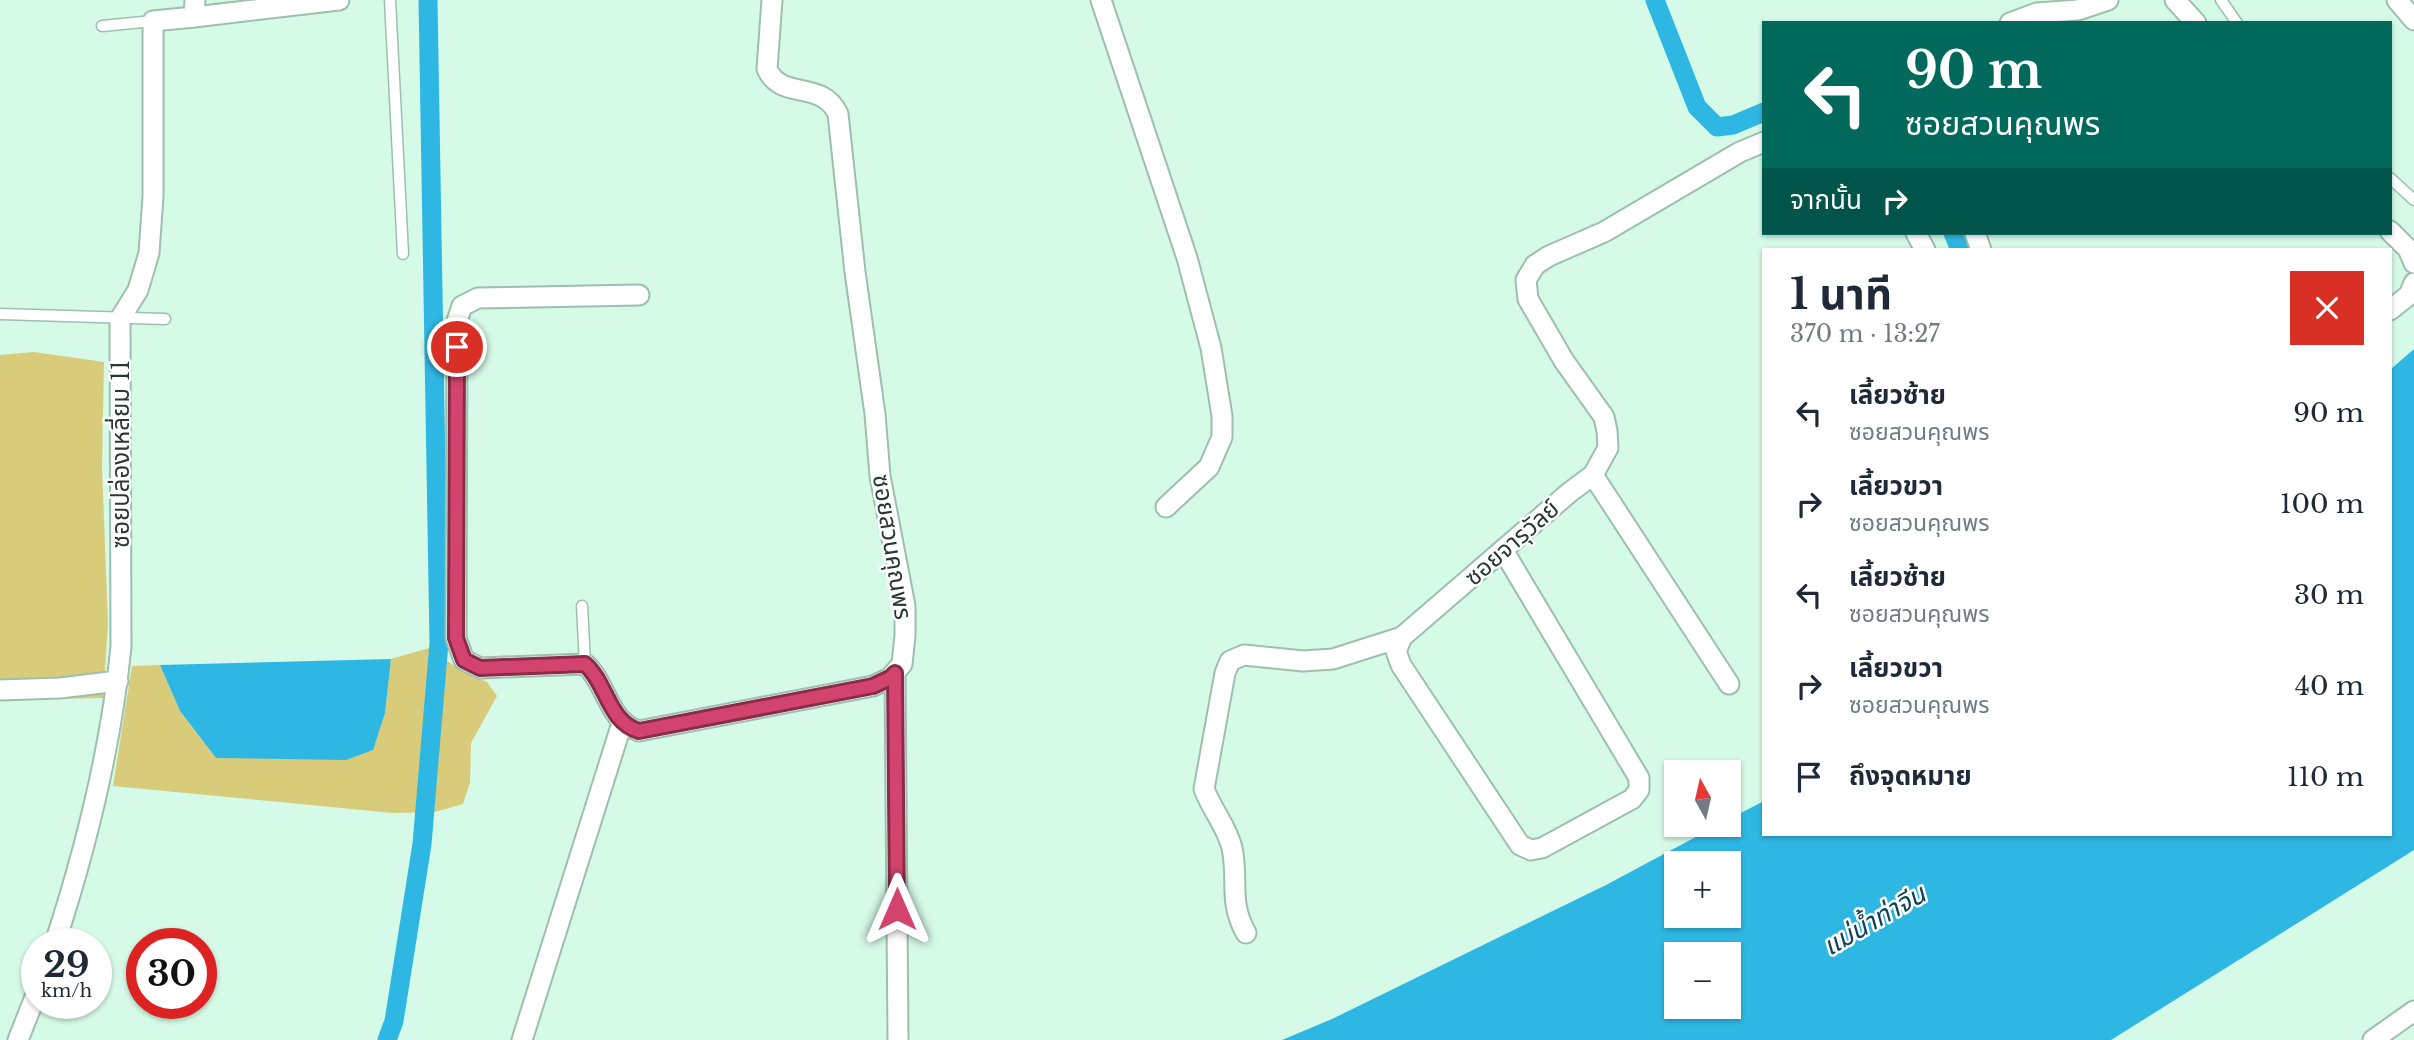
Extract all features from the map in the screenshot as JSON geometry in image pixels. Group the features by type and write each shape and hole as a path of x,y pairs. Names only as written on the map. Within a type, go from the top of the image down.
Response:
{"street":[{"path":"120,319 138,290 149,253 153,196 153,21 194,8 339,0"},
{"name":"ซอยสวนคุณพร","path":"772,0 767,69 772,79 779,84 822,96 832,102 838,114 884,508 905,606 902,663 895,673"},
{"path":"1101,0 1187,258 1211,348 1222,416 1222,437 1209,467 1166,507"},
{"path":"2015,21 2037,13 2078,10 2108,0"},
{"path":"2175,0 2194,21"},
{"path":"2397,0 2414,20"},
{"name":"ซอยจารุวัลย์","path":"1246,933 1237,917 1233,850 1204,789 1225,673 1230,661 1244,654 1303,661 1334,659 1402,637 1593,475 1608,448 1604,418 1564,361 1528,299 1526,280 1535,265 1549,256 1604,232 1740,152 1762,143"},
{"path":"2392,232 2408,249 2414,263"},
{"path":"2392,308 2409,295 2414,284"},
{"path":"639,295 478,298 462,306 457,321 456,638 464,660 480,668 585,664 596,673 622,723 639,731 873,686 895,673"},
{"name":"ซอยปล่องเหลี่ยม 11","path":"60,928 87,829 118,681 121,647 120,319"},
{"path":"1593,475 1729,684"},
{"path":"1402,637 1396,651 1401,665 1520,845 1531,850 1542,848 1632,799 1639,790 1639,778 1503,550"},
{"path":"895,673 898,1040"},
{"path":"0,690 60,688 118,681"},
{"path":"522,1040 622,723"},
{"path":"2373,1040 2414,1011"},
{"path":"18,1040 26,1019"}],"lane":[{"path":"390,0 403,254"},
{"path":"2221,0 2236,21"},
{"path":"102,26 153,21"},
{"path":"2392,180 2414,200"},
{"path":"0,314 165,319"},
{"path":"582,606 585,664"}],"shaded area":[{"path":"34,352 104,362 102,467 108,624 103,698 0,700 0,355"},
{"path":"429,648 460,670 487,682 497,696 471,743 470,783 463,804 435,812 393,813 113,786 132,666 160,665 180,711 216,758 249,757 385,713 391,659"}],"water":[{"name":"แม่น้ำท่าจีน","path":"2414,349 2414,850 2111,1040 1282,1040 1332,1019 1664,854 1664,928 1741,928 1741,851 1670,851 1696,837 1741,837 1741,813 1762,802 1762,836 2392,836 2392,368"},
{"path":"391,659 385,713 373,750 346,760 216,758 180,711 160,665"}],"waterway":[{"path":"387,1040 394,1021 422,844 439,643 428,0"},
{"path":"1655,0 1697,107 1717,127 1733,125 1762,113"},
{"path":"1954,235 1959,248"}],"route":[{"path":"457,347 456,638 464,660 480,668 585,664 596,673 622,723 639,731 873,686 895,673 897,909"}]}
